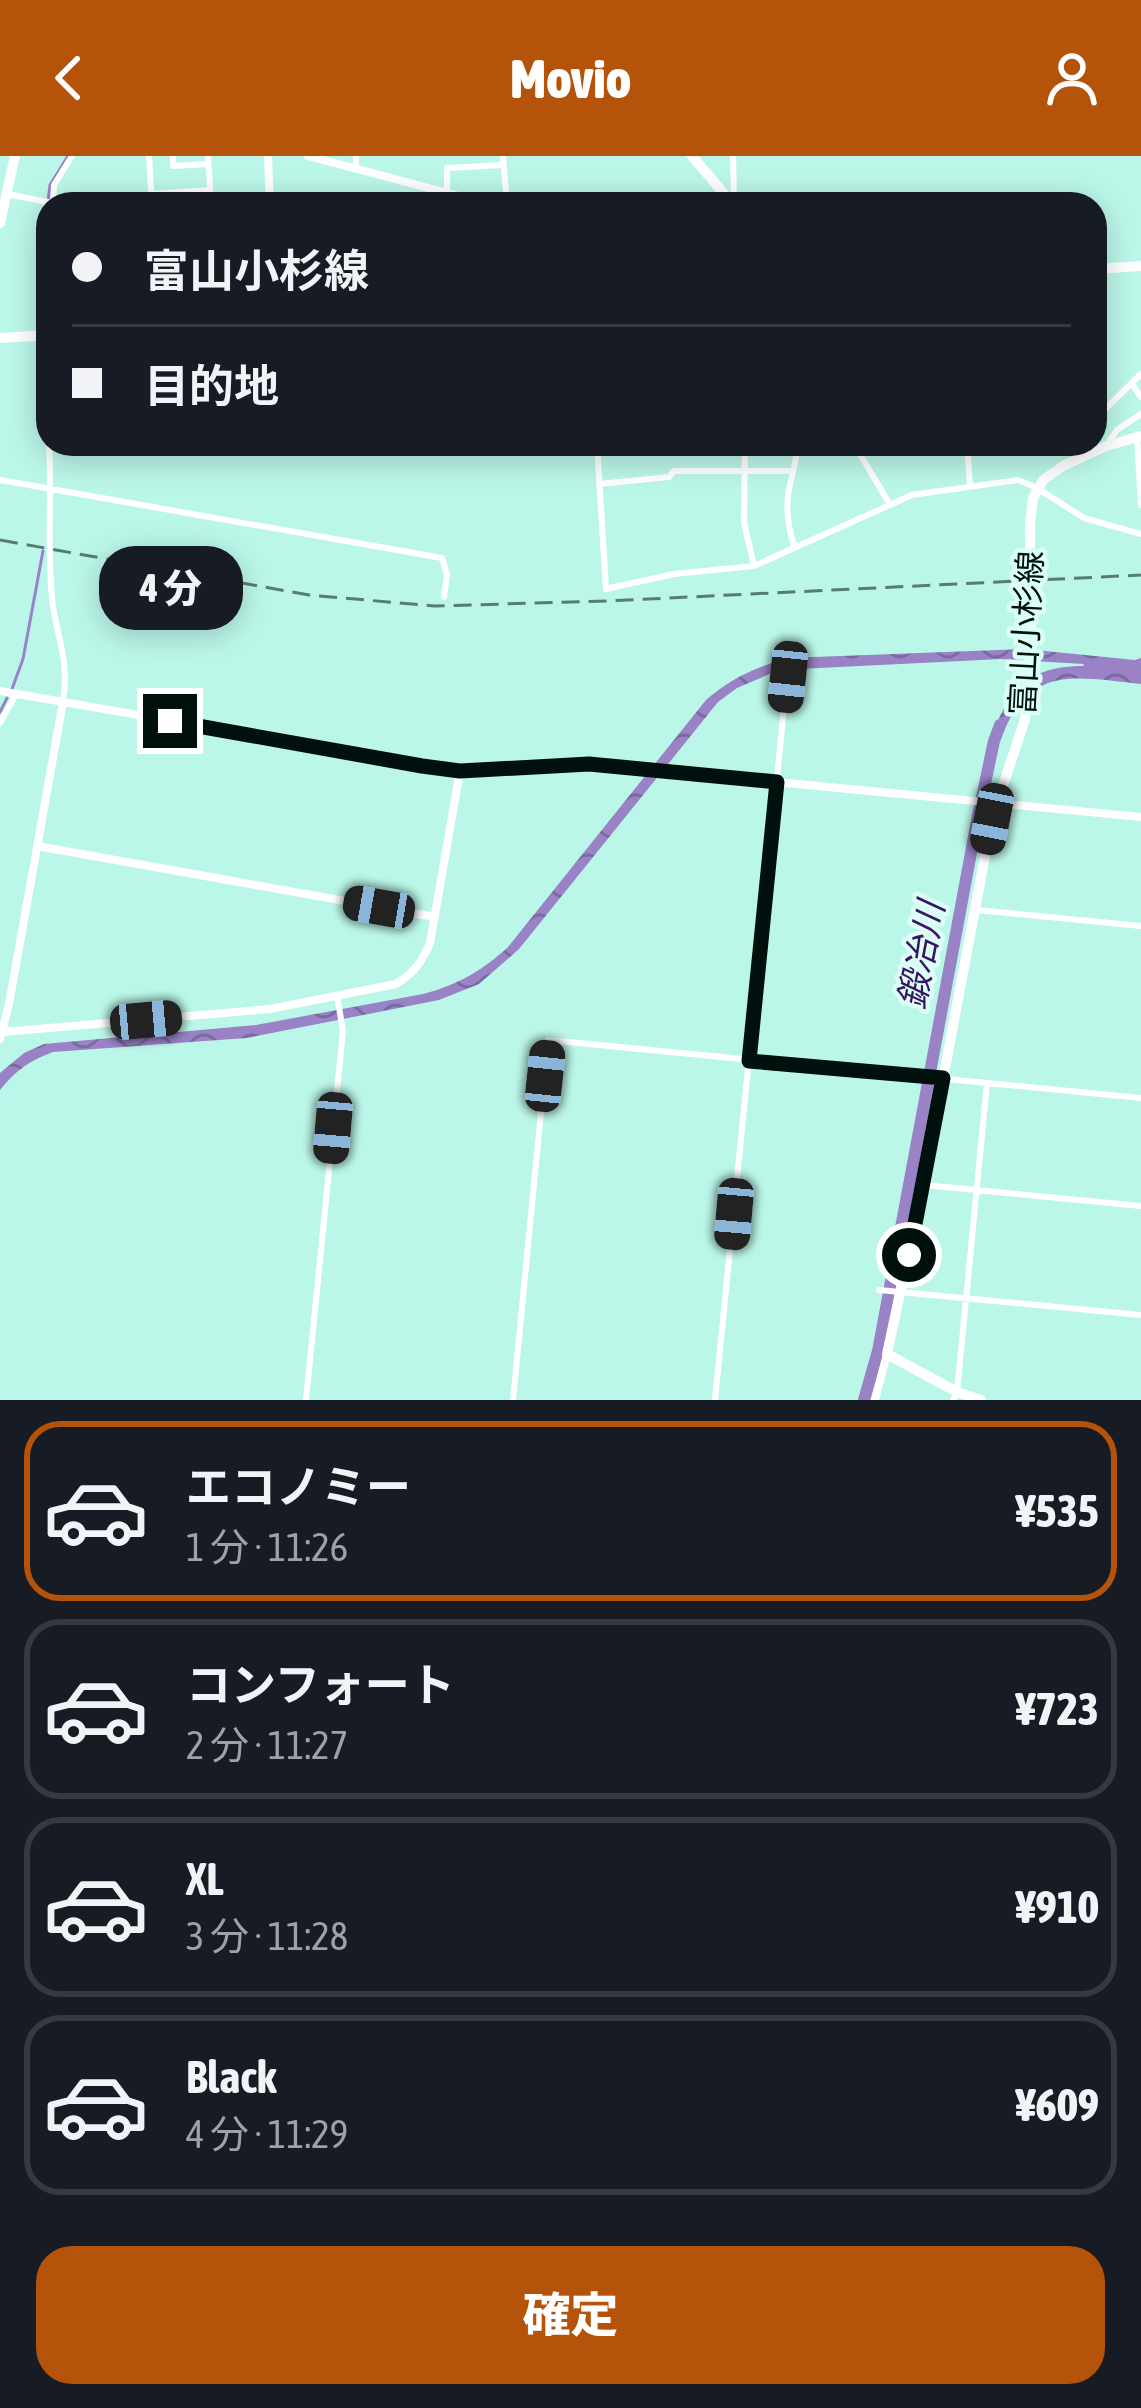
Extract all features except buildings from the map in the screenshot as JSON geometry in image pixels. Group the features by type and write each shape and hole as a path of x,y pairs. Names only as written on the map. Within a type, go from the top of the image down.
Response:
{"main road":[{"path":"0,223 12,156"},
{"path":"692,156 723,192"},
{"path":"1107,268 1141,266"},
{"path":"0,338 36,336"},
{"path":"1107,446 1139,441"},
{"path":"1037,488 1075,456"},
{"name":"富山小杉線","path":"887,1354 976,910 993,802 1022,732 1031,645 1031,507 1037,488"},
{"path":"887,1354 955,1396 981,1400"}],"street":[{"path":"54,192 72,156"},
{"path":"149,156 152,192"},
{"path":"173,156 173,166 208,160 210,190 176,192"},
{"path":"268,156 270,192"},
{"path":"308,156 443,192"},
{"path":"356,156 356,169"},
{"path":"466,156 466,167"},
{"path":"733,156 733,192"},
{"path":"447,192 448,167 503,161 506,192"},
{"path":"3,192 36,199"},
{"path":"1107,407 1141,374"},
{"path":"1132,384 1141,397"},
{"path":"1107,445 1141,414"},
{"path":"1139,441 1141,505"},
{"path":"50,456 51,590 64,648 66,686 1,1035 270,1009 396,984 422,962 430,943 460,771"},
{"path":"598,456 606,589 674,574 754,566 912,495 1018,480 1084,518 1141,534"},
{"path":"745,456 744,522 754,566"},
{"path":"795,548 788,528 788,497 796,456"},
{"path":"861,456 889,503"},
{"path":"968,456 970,485"},
{"path":"599,484 669,477 674,471 794,471"},
{"path":"0,480 442,557 447,575 444,597"},
{"path":"715,1400 787,674 781,653"},
{"path":"0,692 460,771 589,764 1141,817"},
{"path":"0,723 16,694"},
{"path":"37,846 434,917"},
{"path":"976,910 1141,926"},
{"path":"306,1400 343,1030 337,995"},
{"path":"513,1400 548,1040 1141,1098"},
{"path":"955,1396 987,1082"},
{"path":"923,1185 1141,1206"},
{"path":"879,1290 1141,1315"},
{"path":"874,1400 887,1354"}],"water":[{"path":"1025,649 1141,658 1141,684 1074,679 1039,687 1011,716 1000,741 990,739 1005,707 1023,684 1048,671 1084,664 1001,659 779,670 718,702 519,949 479,984 439,1000 247,1038 53,1052 24,1067 0,1090 0,1073 44,1044 256,1025 423,994 468,976 508,947 706,700 755,669 788,658"}],"waterway":[{"path":"49,192 68,156"},
{"path":"12,689 23,659 43,551"},
{"path":"0,712 7,698"},
{"name":"鍛冶川","path":"864,1400 878,1351 976,826 1000,725"}],"railway":[{"path":"0,540 309,595 434,606 1141,575"}],"route":[{"path":"170,721 460,771 589,764 777,782 749,1061 943,1078 909,1255"}]}
